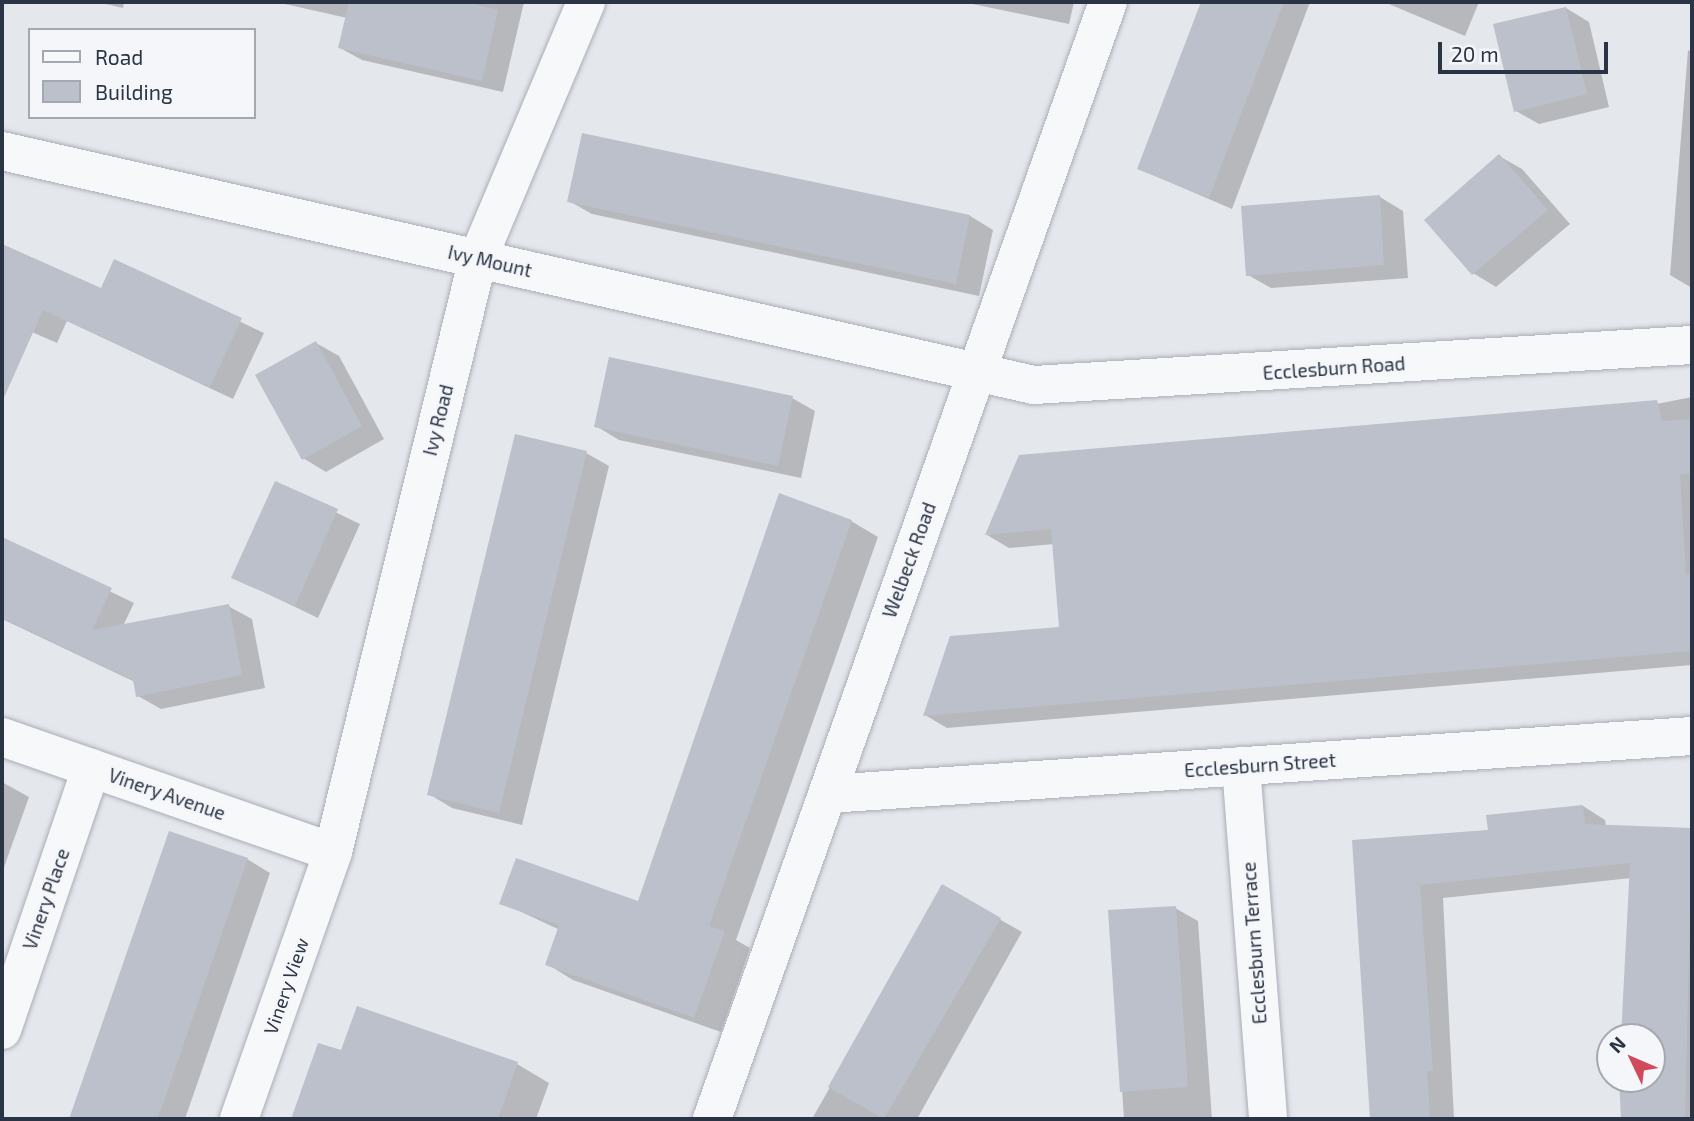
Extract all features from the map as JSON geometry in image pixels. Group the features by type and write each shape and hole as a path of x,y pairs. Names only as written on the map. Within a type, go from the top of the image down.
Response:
{"street":[{"name":"Ivy Road","path":"332,852 478,258 586,2"},
{"name":"Welbeck Road","path":"712,1119 1108,2"},
{"name":"Ivy Mount","path":"2,151 977,371"},
{"name":"Ecclesburn Road","path":"977,371 1046,384 1692,345"},
{"name":"Ecclesburn Street","path":"828,794 1692,736"},
{"name":"Vinery Avenue","path":"2,737 332,852"},
{"name":"Ecclesburn Terrace","path":"1241,766 1268,1119"},
{"name":"Vinery Place","path":"2,1030 91,768"},
{"name":"Vinery View","path":"239,1119 332,852"}],"building":[{"path":"349,2 464,2 498,10 482,81 338,48"},
{"path":"1201,2 1284,2 1209,198 1137,169"},
{"path":"1566,7 1587,94 1514,112 1493,24"},
{"path":"582,133 970,215 956,284 567,202"},
{"path":"1499,154 1548,210 1472,275 1424,220"},
{"path":"1380,195 1384,265 1246,276 1241,206"},
{"path":"2,244 101,288 114,259 242,318 210,387 43,310 2,402"},
{"path":"316,341 362,426 302,460 255,375"},
{"path":"609,357 793,396 778,466 594,427"},
{"path":"1657,400 1662,421 1692,419 1692,473 1680,474 1686,575 1692,574 1692,651 923,716 950,636 1059,627 1051,529 985,535 1019,455"},
{"path":"515,434 587,451 499,813 427,795"},
{"path":"275,481 338,509 295,606 231,578"},
{"path":"779,493 852,520 709,926 725,931 694,1018 545,965 559,925 499,904 516,858 638,901"},
{"path":"2,537 112,588 92,630 229,604 242,675 136,697 133,680 2,618"},
{"path":"1583,805 1585,824 1692,828 1685,1119 1621,1119 1620,1093 1666,1093 1666,1023 1622,1023 1630,863 1420,885 1433,1071 1427,1071 1430,1119 1370,1119 1352,840 1488,830 1486,815"},
{"path":"169,831 248,858 163,1104 157,1119 69,1119"},
{"path":"942,884 1001,918 884,1119 828,1087"},
{"path":"1176,906 1188,1087 1120,1092 1108,910"},
{"path":"357,1006 518,1062 498,1119 291,1119 318,1043 341,1050"}]}
